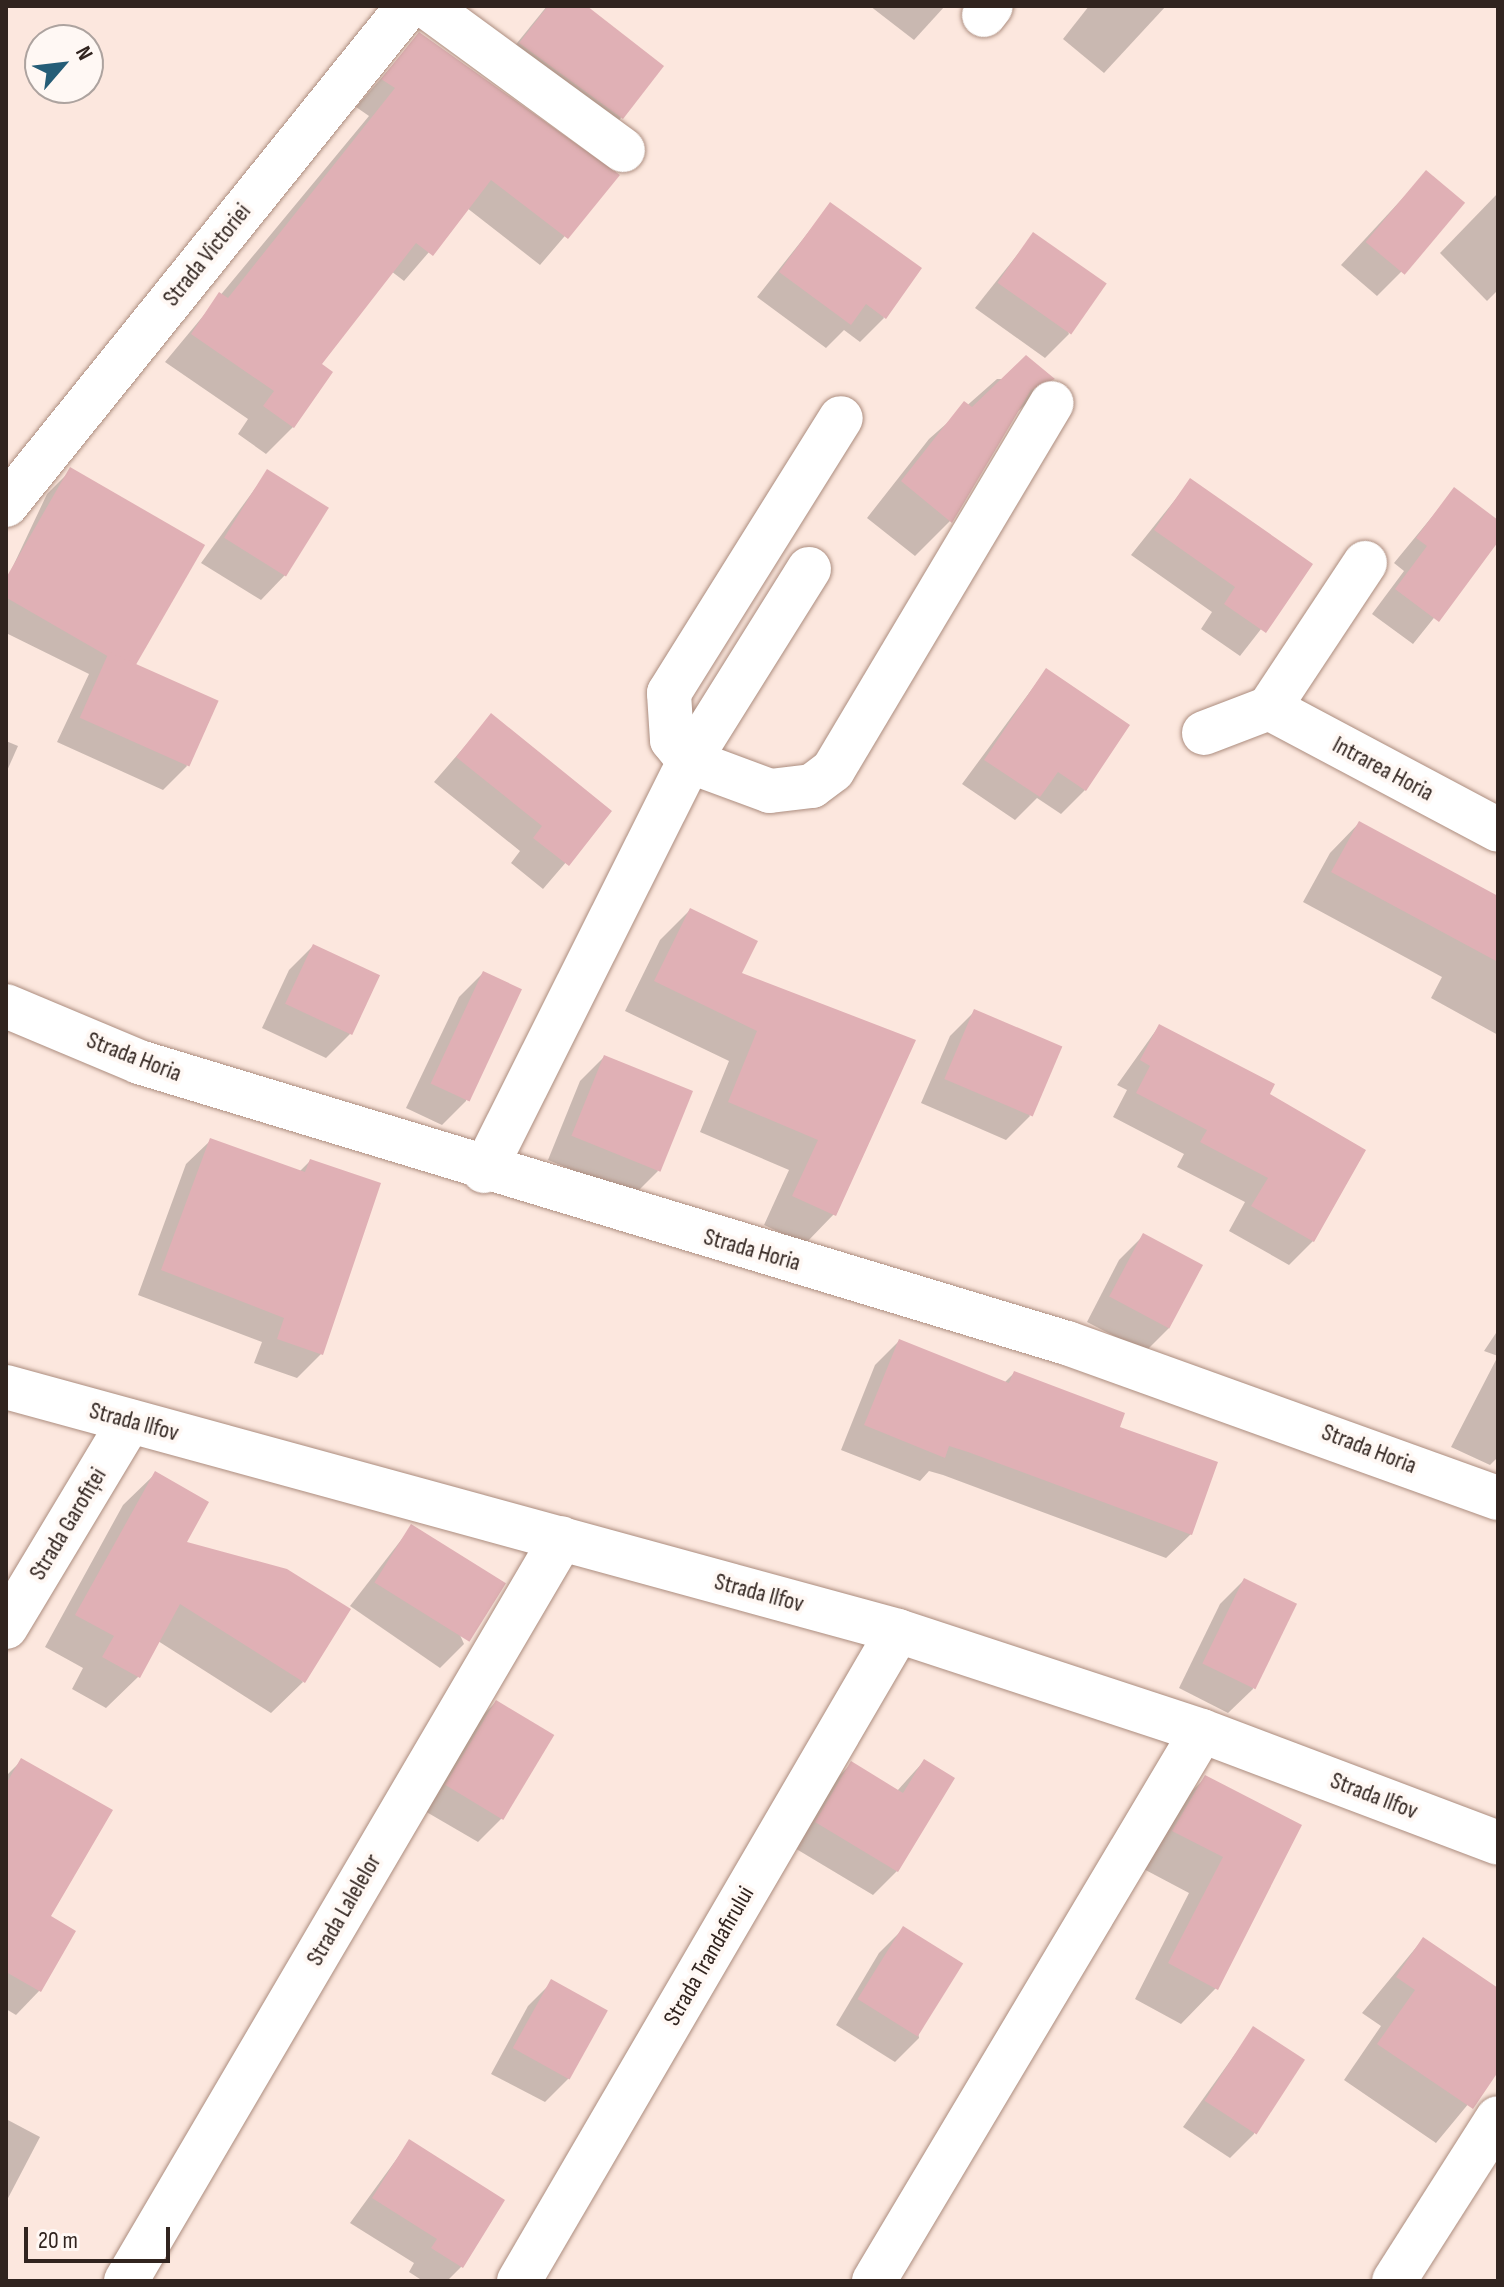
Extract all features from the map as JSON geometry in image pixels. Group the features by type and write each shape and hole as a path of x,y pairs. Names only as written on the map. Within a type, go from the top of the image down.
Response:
{"street":[{"name":"Strada Victoriei","path":"6,505 408,6"},
{"path":"426,6 623,150"},
{"path":"841,418 669,693 672,740 689,761 779,791 812,786 833,770 1052,403"},
{"path":"1204,733 1269,708 1365,563"},
{"path":"484,1171 689,761 809,569"},
{"name":"Intrarea Horia","path":"1269,708 1498,830"},
{"name":"Strada Horia","path":"6,1006 139,1062 484,1171 1067,1343 1498,1498"},
{"name":"Strada Ilfov","path":"6,1387 898,1631 1202,1731 1498,1843"},
{"name":"Strada Garofiței","path":"6,1627 130,1421"},
{"name":"Strada Lalelelor","path":"126,2281 562,1538"},
{"name":"Strada Trandafirului","path":"519,2281 898,1631"},
{"path":"874,2281 1202,1731"},
{"path":"1394,2281 1498,2118"}],"building":[{"path":"548,6 587,6 664,66 623,119 519,43"},
{"path":"419,32 620,175 568,239 491,180 433,256 416,243 322,364 333,372 294,428 263,406 274,391 191,334 219,292 228,298 395,88 381,79"},
{"path":"1426,170 1465,203 1405,275 1366,242"},
{"path":"830,202 922,268 886,319 866,304 851,325 779,272"},
{"path":"1033,232 1107,284 1071,334 997,283"},
{"path":"1026,355 1055,379 1031,390 952,523 901,481 964,401 972,407"},
{"path":"70,467 205,545 133,671 6,597 6,578"},
{"path":"267,469 329,508 286,576 224,538"},
{"path":"1190,478 1313,564 1266,633 1224,604 1235,587 1154,530"},
{"path":"1454,487 1498,520 1498,542 1439,622 1395,589 1427,546 1416,538"},
{"path":"109,652 219,701 189,767 80,718"},
{"path":"1046,668 1130,725 1086,791 1058,772 1040,797 984,760"},
{"path":"491,713 612,811 569,866 533,838 542,826 456,757"},
{"path":"1359,821 1498,896 1498,962 1331,872"},
{"path":"690,908 758,941 742,973 916,1040 836,1216 792,1196 818,1140 728,1102 757,1031 654,981"},
{"path":"313,944 380,975 352,1035 285,1004"},
{"path":"483,971 522,989 470,1102 431,1083"},
{"path":"974,1009 1062,1047 1033,1116 944,1079"},
{"path":"1159,1024 1275,1084 1270,1094 1366,1150 1314,1242 1251,1206 1268,1178 1200,1142 1207,1130 1136,1093 1150,1066 1140,1060"},
{"path":"604,1055 693,1091 660,1172 571,1136"},
{"path":"210,1138 305,1172 310,1159 381,1183 323,1355 277,1339 284,1318 161,1270"},
{"path":"1143,1233 1203,1265 1169,1328 1109,1297"},
{"path":"899,1339 1009,1383 1014,1371 1125,1413 1120,1427 1218,1462 1192,1535 968,1452 949,1446 945,1458 864,1425"},
{"path":"155,1471 209,1502 187,1542 287,1569 351,1609 305,1683 180,1604 140,1678 102,1657 114,1636 75,1615"},
{"path":"411,1524 506,1583 469,1642 374,1583"},
{"path":"1244,1578 1297,1604 1255,1689 1202,1663"},
{"path":"496,1700 554,1735 503,1820 445,1785"},
{"path":"21,1758 113,1810 51,1916 76,1931 41,1992 6,1972 6,1784"},
{"path":"924,1759 955,1778 898,1872 815,1822 851,1761 903,1793"},
{"path":"1205,1775 1302,1825 1218,1990 1168,1963 1223,1857 1172,1831"},
{"path":"903,1926 963,1964 918,2037 857,1999"},
{"path":"1423,1937 1498,1988 1498,2072 1473,2109 1377,2044 1415,1990 1396,1977"},
{"path":"551,1979 608,2011 570,2080 513,2048"},
{"path":"1253,2026 1305,2060 1257,2134 1205,2101"},
{"path":"409,2139 505,2200 463,2268 431,2248 437,2239 372,2198"}]}
